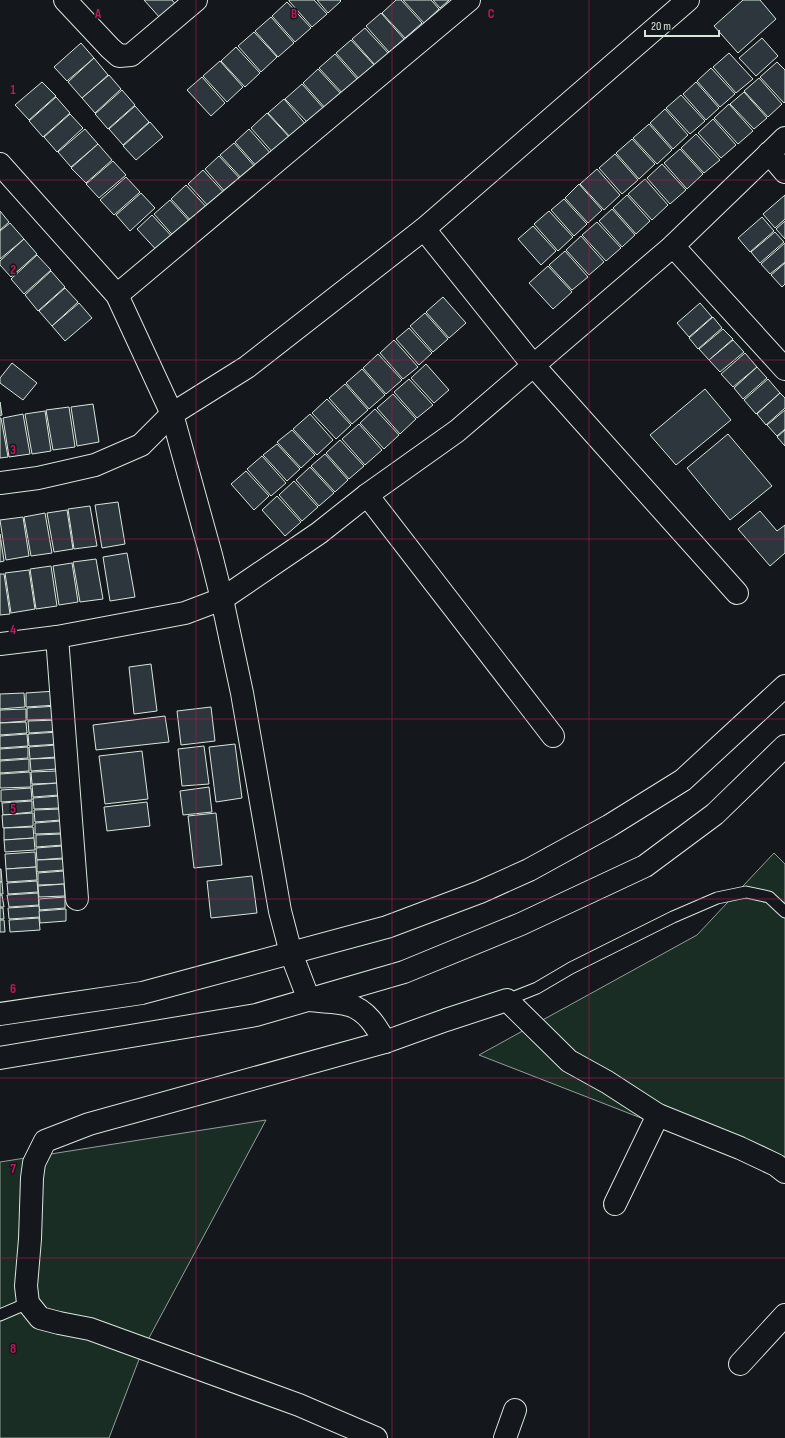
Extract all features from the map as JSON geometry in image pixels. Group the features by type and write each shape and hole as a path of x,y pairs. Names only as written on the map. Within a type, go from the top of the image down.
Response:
{"street":[{"path":"65,0 119,56 131,55 196,0"},
{"path":"117,295 469,0"},
{"path":"0,483 38,478 95,465 141,445 172,414 247,367 424,229 688,0"},
{"path":"0,644 58,637 185,612 222,599 319,533 367,495 457,431 673,246 785,138"},
{"path":"768,153 785,172"},
{"path":"0,164 117,295 172,414 212,555 222,599 242,692 280,911 291,953 309,1000"},
{"path":"424,229 533,365 737,593"},
{"path":"673,246 785,369"},
{"path":"367,495 553,736"},
{"path":"58,637 77,899"},
{"path":"0,1014 142,993 387,927 480,892 529,870 609,826 683,780 785,686"},
{"path":"0,1058 256,1015 411,969 515,926 645,866 715,814 785,746"},
{"path":"309,1000 350,1005 363,1012 375,1024 386,1042"},
{"path":"376,1438 299,1405 97,1332 40,1318 28,1303 26,1286 33,1170 34,1163 45,1141 89,1124 386,1042 507,1000 569,1061 607,1082 658,1115 740,1148 776,1165 785,1172"},
{"path":"615,1204 658,1115"},
{"path":"740,1364 785,1315"},
{"path":"504,1438 515,1410"}],"lane":[{"path":"507,1000 537,988 571,968 673,917 717,898 746,892 769,897 785,912"},
{"path":"0,1315 28,1303"}],"green space":[{"path":"774,853 785,864 785,1174 479,1055 697,935"},
{"path":"266,1120 143,1349 109,1438 0,1438 0,1162"}],"building":[{"path":"144,0 172,0 177,6 161,19"},
{"path":"289,0 314,0 327,14 312,27"},
{"path":"317,0 340,0 341,1 328,13"},
{"path":"396,0 401,0 422,23 405,38 382,13"},
{"path":"403,0 431,0 439,9 424,23"},
{"path":"433,0 449,0 440,8"},
{"path":"743,0 760,0 776,19 738,53 714,26"},
{"path":"287,2 311,28 295,42 272,16"},
{"path":"381,13 404,39 389,52 366,26"},
{"path":"271,17 294,43 278,57 255,31"},
{"path":"365,28 389,54 375,65 352,39"},
{"path":"254,32 277,57 261,72 238,46"},
{"path":"762,38 778,56 756,76 739,58"},
{"path":"351,40 375,66 360,80 336,53"},
{"path":"81,43 94,58 67,81 54,67"},
{"path":"236,47 260,73 245,87 221,61"},
{"path":"729,53 753,79 736,93 713,67"},
{"path":"335,54 358,80 343,94 319,68"},
{"path":"94,58 108,75 82,98 68,82"},
{"path":"220,61 243,87 227,102 203,76"},
{"path":"777,62 785,70 784,103 760,77"},
{"path":"711,68 735,94 720,107 697,81"},
{"path":"318,69 342,95 326,109 303,83"},
{"path":"109,75 121,89 95,113 82,98"},
{"path":"202,77 225,103 211,116 187,90"},
{"path":"759,78 782,104 768,117 744,91"},
{"path":"42,82 56,96 29,120 15,105"},
{"path":"696,82 719,108 706,120 683,94"},
{"path":"302,84 325,110 309,124 285,99"},
{"path":"122,90 135,105 108,129 95,114"},
{"path":"744,92 767,118 754,129 730,104"},
{"path":"681,95 705,121 690,134 666,108"},
{"path":"56,97 70,113 43,137 29,121"},
{"path":"284,99 307,126 292,139 268,113"},
{"path":"729,104 753,131 738,144 714,118"},
{"path":"135,106 149,122 123,145 109,129"},
{"path":"665,109 688,135 673,149 650,123"},
{"path":"267,113 291,139 274,154 251,128"},
{"path":"70,114 83,128 57,152 44,137"},
{"path":"713,119 736,145 721,158 698,133"},
{"path":"150,122 163,137 136,160 123,146"},
{"path":"649,124 672,150 657,164 633,138"},
{"path":"85,129 98,144 71,167 58,152"},
{"path":"249,129 272,155 258,168 235,142"},
{"path":"696,134 720,160 704,173 681,148"},
{"path":"632,139 655,164 639,179 616,153"},
{"path":"234,143 257,169 244,181 220,155"},
{"path":"98,144 112,160 86,183 71,168"},
{"path":"680,149 703,174 687,189 664,163"},
{"path":"615,154 638,180 622,194 599,168"},
{"path":"219,156 243,182 228,195 205,169"},
{"path":"113,161 126,175 99,198 86,184"},
{"path":"662,164 686,190 670,204 647,178"},
{"path":"597,169 620,195 604,210 580,184"},
{"path":"203,170 227,196 211,209 188,184"},
{"path":"126,177 140,192 114,215 100,200"},
{"path":"645,179 668,205 652,220 628,194"},
{"path":"579,184 602,210 588,223 565,198"},
{"path":"186,185 210,211 194,224 171,199"},
{"path":"141,193 155,208 130,231 116,215"},
{"path":"627,195 650,221 636,234 613,208"},
{"path":"785,195 785,219 775,228 763,214"},
{"path":"564,199 587,224 574,236 551,210"},
{"path":"170,200 193,225 177,240 154,214"},
{"path":"612,209 635,235 622,247 599,221"},
{"path":"0,211 9,222 0,230"},
{"path":"549,211 573,237 558,251 534,224"},
{"path":"152,215 176,241 161,255 137,229"},
{"path":"762,217 774,231 750,252 738,238"},
{"path":"785,221 785,239 776,229"},
{"path":"597,222 621,248 606,261 582,235"},
{"path":"10,223 24,239 0,259 0,231"},
{"path":"533,226 556,251 541,265 518,239"},
{"path":"775,232 784,242 760,263 751,252"},
{"path":"581,236 604,262 589,275 566,250"},
{"path":"24,239 37,254 11,277 0,265 0,261"},
{"path":"785,243 785,262 770,274 761,264"},
{"path":"565,251 588,277 572,290 549,265"},
{"path":"37,255 51,270 24,294 11,279"},
{"path":"785,263 785,284 782,287 771,275"},
{"path":"548,266 572,292 553,309 529,283"},
{"path":"51,271 65,287 38,311 25,295"},
{"path":"65,288 78,302 52,326 39,311"},
{"path":"443,297 466,323 449,338 426,312"},
{"path":"79,303 92,318 65,341 52,326"},
{"path":"700,303 712,317 689,337 677,323"},
{"path":"425,313 448,339 433,352 410,326"},
{"path":"713,317 722,328 698,349 689,338"},
{"path":"409,328 432,353 419,365 396,339"},
{"path":"723,329 733,339 709,360 699,349"},
{"path":"394,340 418,367 403,379 380,353"},
{"path":"733,340 744,352 720,372 709,360"},
{"path":"745,353 757,367 733,387 721,374"},
{"path":"378,354 402,380 386,394 363,368"},
{"path":"12,363 37,383 23,400 0,383 0,378"},
{"path":"426,364 449,390 434,403 411,378"},
{"path":"757,367 767,378 743,399 734,388"},
{"path":"362,369 385,395 369,409 346,383"},
{"path":"409,379 433,405 417,418 394,392"},
{"path":"768,379 780,393 756,414 744,400"},
{"path":"345,384 368,410 352,424 329,398"},
{"path":"705,389 731,420 676,465 650,435"},
{"path":"780,393 785,398 785,408 766,425 757,414"},
{"path":"393,394 416,419 400,434 377,408"},
{"path":"327,399 351,425 336,439 312,413"},
{"path":"0,402 2,415 0,416"},
{"path":"93,404 99,442 77,446 71,407"},
{"path":"69,407 75,447 53,450 46,410"},
{"path":"375,409 399,435 384,449 360,423"},
{"path":"785,410 785,429 777,436 767,425"},
{"path":"45,411 51,451 32,454 25,414"},
{"path":"23,414 30,454 9,457 3,418"},
{"path":"310,414 333,440 317,455 293,429"},
{"path":"0,418 8,457 0,458"},
{"path":"359,424 382,450 365,465 342,439"},
{"path":"292,430 315,455 301,468 277,442"},
{"path":"785,430 785,446 777,437"},
{"path":"728,434 772,486 730,520 687,468"},
{"path":"340,440 364,466 349,479 326,453"},
{"path":"277,444 300,469 287,481 263,455"},
{"path":"325,454 348,480 335,492 311,466"},
{"path":"262,456 286,483 271,496 247,469"},
{"path":"310,467 334,493 319,506 296,480"},
{"path":"246,471 269,496 254,510 231,484"},
{"path":"294,481 318,507 302,521 279,495"},
{"path":"277,496 301,522 285,536 262,510"},
{"path":"118,502 125,544 102,548 95,505"},
{"path":"90,506 97,546 74,549 68,509"},
{"path":"67,510 73,549 54,552 47,513"},
{"path":"760,511 777,531 785,525 785,553 770,566 738,529"},
{"path":"45,513 52,553 31,556 24,517"},
{"path":"23,517 29,556 6,560 0,520"},
{"path":"0,534 4,561 0,562"},
{"path":"127,553 135,597 110,601 103,557"},
{"path":"96,559 103,599 80,602 73,562"},
{"path":"72,563 78,602 59,605 53,566"},
{"path":"51,566 57,606 36,609 30,569"},
{"path":"29,570 35,609 11,613 5,573"},
{"path":"0,574 4,574 10,614 0,615"},
{"path":"151,664 157,711 134,714 129,667"},
{"path":"56,691 57,705 26,707 26,693"},
{"path":"24,693 25,707 0,709 0,694"},
{"path":"57,706 58,719 27,720 27,708"},
{"path":"211,707 215,741 181,745 177,711"},
{"path":"26,709 26,721 0,723 0,710"},
{"path":"165,716 169,742 96,750 93,725"},
{"path":"58,720 59,731 29,733 28,721"},
{"path":"26,722 27,733 0,735 0,723"},
{"path":"58,732 59,744 29,746 28,734"},
{"path":"27,734 28,746 0,748 0,736"},
{"path":"235,744 242,798 216,802 209,747"},
{"path":"56,745 56,757 30,759 29,747"},
{"path":"204,746 209,784 182,786 178,749"},
{"path":"28,747 28,758 0,760 0,749"},
{"path":"142,751 148,799 105,804 99,756"},
{"path":"57,758 57,769 31,771 30,759"},
{"path":"29,759 29,771 0,773 0,761"},
{"path":"57,771 58,783 32,784 31,772"},
{"path":"30,772 31,787 0,788 0,774"},
{"path":"58,783 59,795 33,797 32,785"},
{"path":"209,787 212,812 183,815 180,791"},
{"path":"31,788 32,800 1,802 1,790"},
{"path":"59,796 60,808 34,809 33,798"},
{"path":"32,801 32,812 3,815 2,803"},
{"path":"147,802 150,826 107,831 104,807"},
{"path":"61,809 61,820 35,822 34,810"},
{"path":"33,813 33,826 3,828 2,815"},
{"path":"216,813 222,865 194,868 188,816"},
{"path":"61,821 62,833 35,834 35,823"},
{"path":"33,827 34,838 4,840 4,828"},
{"path":"62,834 63,845 36,847 36,835"},
{"path":"34,838 35,850 5,852 4,840"},
{"path":"62,846 63,858 37,860 36,848"},
{"path":"35,852 36,867 6,869 5,854"},
{"path":"63,859 64,870 37,872 37,860"},
{"path":"36,867 37,880 7,882 6,869"},
{"path":"1,869 2,882 0,882"},
{"path":"64,871 65,884 38,885 38,873"},
{"path":"252,876 257,913 211,918 207,881"},
{"path":"37,881 38,892 8,894 7,883"},
{"path":"0,882 2,882 3,894 0,894"},
{"path":"64,884 65,896 39,897 38,886"},
{"path":"38,893 39,905 9,907 7,895"},
{"path":"0,895 2,895 4,907 0,907"},
{"path":"65,897 65,908 39,910 39,899"},
{"path":"39,906 40,917 9,919 8,908"},
{"path":"0,908 3,908 4,919 0,919"},
{"path":"66,909 66,921 40,923 39,911"},
{"path":"39,918 40,930 10,932 9,920"},
{"path":"0,920 4,920 5,932 0,932"}]}
